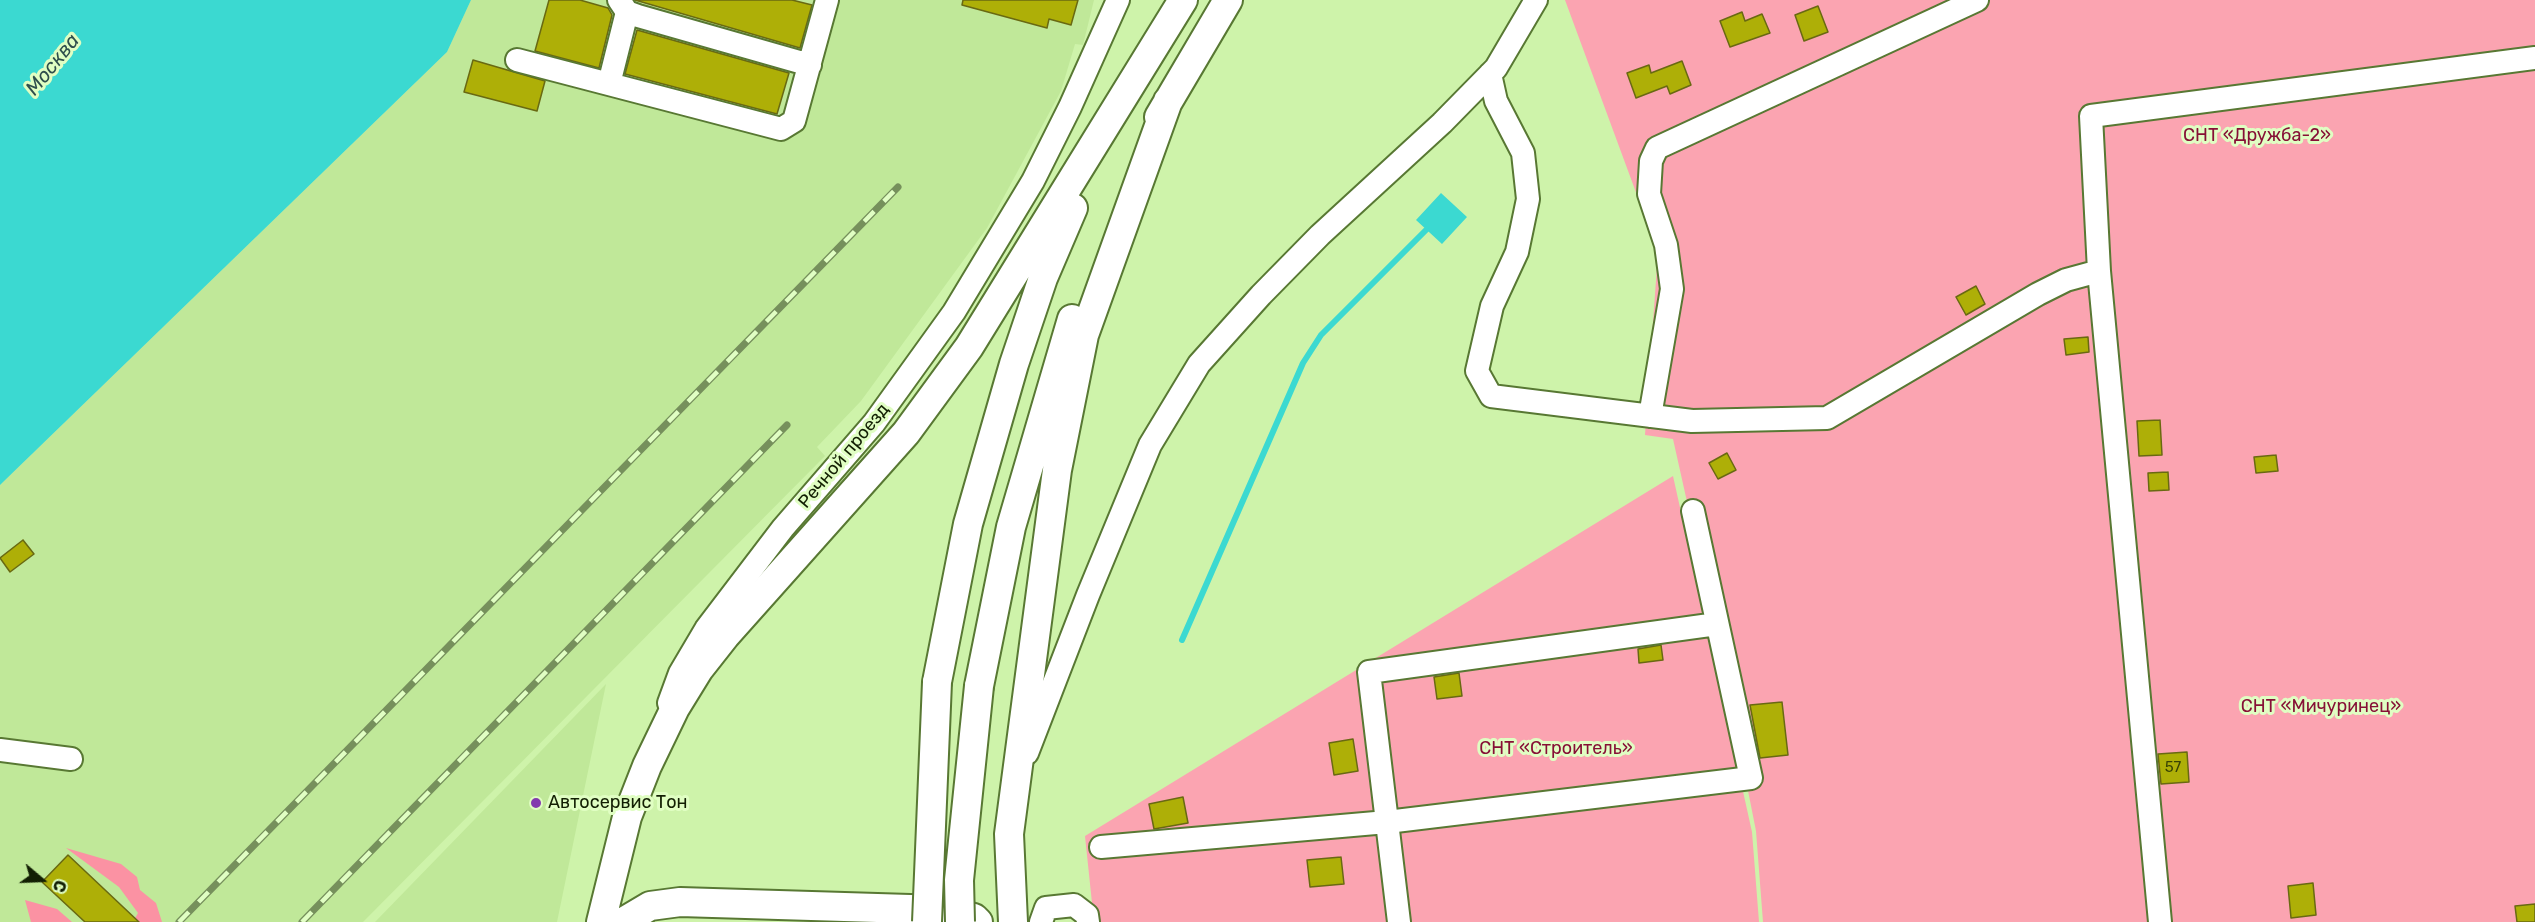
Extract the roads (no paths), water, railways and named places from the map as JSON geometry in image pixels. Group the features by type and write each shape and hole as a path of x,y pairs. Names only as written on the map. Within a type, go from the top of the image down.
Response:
{"main road":[{"path":"647,766 675,708 699,669 725,636 906,433 969,347 1183,0"},
{"path":"960,922 958,880 979,686 1011,527 1058,361 1085,281 1149,134 1228,0"},
{"path":"1013,922 1009,834 1057,470 1084,335 1168,101"},
{"path":"927,922 937,682 968,524 1014,364 1043,278 1110,120"},
{"name":"Речной проезд","path":"601,922 627,817 647,766"},
{"path":"623,922 650,906 680,902 943,910 974,918 978,922"}],"street":[{"path":"517,60 782,129 794,121 827,0"},
{"name":"Речной проезд","path":"647,766 680,673 706,629 783,528 874,423 954,312 1033,181 1070,107 1118,0"},
{"path":"1017,780 1088,595 1150,445 1199,364 1261,295 1320,235 1442,123 1496,68 1536,0"},
{"path":"1650,416 1672,289 1666,245 1649,194 1652,161 1657,148 1977,0"},
{"path":"609,84 623,6 810,64"},
{"path":"2160,922 2099,271 2091,116 2535,58"},
{"path":"1490,74 1496,101 1523,153 1528,199 1517,252 1492,306 1477,370 1491,396 1692,421 1827,418 2038,294 2066,280 2099,271"},
{"path":"1101,847 1387,822 1751,778 1693,511"},
{"path":"1399,922 1369,672 1717,624"},
{"path":"0,750 71,759"},
{"path":"1041,922 1046,908 1074,905 1087,915 1088,922"}],"water":[{"name":"Москва","path":"0,0 471,0 447,52 0,485"},
{"path":"1441,193 1467,217 1442,244 1416,220"}],"waterway":[{"path":"1182,640 1303,363 1321,335 1426,230"}],"railway":[{"path":"179,922 898,187"},
{"path":"302,922 787,425"}],"place":[{"name":"Автосервис Тон","path":"536,803"}],"park label":[{"name":"СНТ «Дружба-2»","path":"2257,136"},
{"name":"СНТ «Мичуринец»","path":"2321,707"},
{"name":"СНТ «Строитель»","path":"1556,749"}]}
